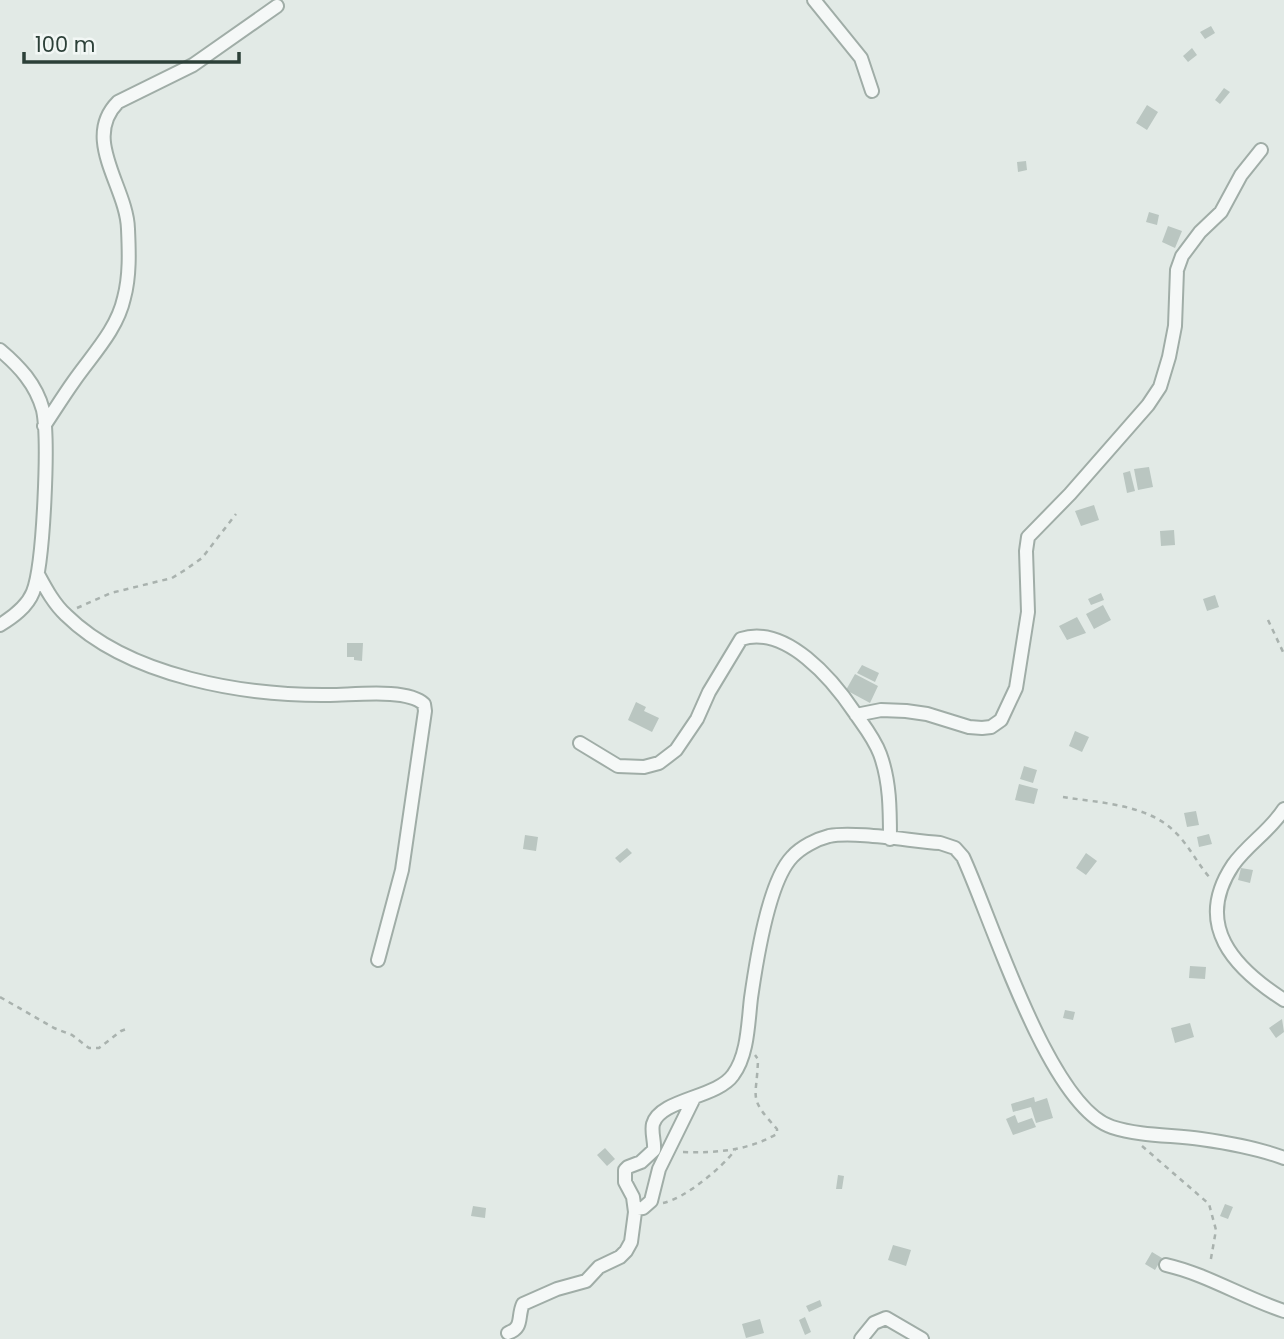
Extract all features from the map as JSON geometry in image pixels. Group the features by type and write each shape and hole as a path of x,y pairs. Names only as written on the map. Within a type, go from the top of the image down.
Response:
{"street":[{"path":"814,0 861,58 872,91"},
{"path":"44,426 116,321 124,298 128,267 128,225 123,202 105,152 103,135 109,111 118,102 193,65 277,6"},
{"path":"856,715 881,710 906,711 982,728 991,727 1001,720 1016,688 1028,612 1028,537 1070,494 1148,405 1160,387 1175,326 1177,270 1182,256 1199,232 1221,212 1241,175 1261,150"},
{"path":"0,350 27,377 43,410 45,457 39,576 32,594 21,610 0,625"},
{"path":"39,576 64,613 103,642 157,670 211,684 276,692 411,697 424,704 402,870 377,960"},
{"path":"580,743 618,766 644,767 659,763 676,750 697,719 709,692 741,639 752,635 772,639 816,664 841,692 869,731 880,754 889,792 891,839"},
{"path":"1284,809 1276,822 1234,864 1220,889 1217,915 1229,954 1243,971 1284,1000"},
{"path":"508,1333 520,1324 523,1304 557,1289 586,1281 599,1267 620,1257 626,1251 631,1242 635,1209 625,1182 625,1170 641,1162 654,1150 653,1124 657,1117 672,1106 712,1091 733,1076 745,1046 756,963 769,906 784,868 792,856 806,846 829,836 851,835 940,843 955,848 963,857 1034,1032 1078,1101 1094,1118 1110,1127 1131,1132 1213,1141 1284,1158"},
{"path":"635,1209 648,1204 659,1169 694,1098"},
{"path":"1166,1265 1250,1300 1284,1311"},
{"path":"862,1339 874,1323 886,1318 922,1339"}],"path":[{"path":"64,613 111,593 172,578 202,558 236,514"},
{"path":"1268,621 1284,654"},
{"path":"1063,797 1143,812 1163,822 1177,832 1220,889"},
{"path":"0,997 54,1028 72,1035 89,1048 99,1048 129,1028"},
{"path":"669,1152 716,1153 735,1150 754,1145 778,1132 754,1099 758,1059 745,1046"},
{"path":"1131,1132 1147,1153 1192,1188 1209,1205 1216,1230 1210,1254 1210,1282"},
{"path":"648,1204 666,1203 681,1197 713,1174 735,1150"}],"building":[{"path":"1211,26 1215,33 1205,39 1200,32"},
{"path":"1192,48 1197,55 1188,62 1183,56"},
{"path":"1224,88 1230,92 1220,104 1215,100"},
{"path":"1147,105 1158,112 1147,130 1136,123"},
{"path":"1026,161 1027,170 1018,172 1017,162"},
{"path":"1149,212 1159,215 1157,225 1146,222"},
{"path":"1168,226 1182,231 1175,248 1162,242"},
{"path":"1149,467 1153,487 1138,490 1134,469"},
{"path":"1130,471 1135,491 1127,493 1123,473"},
{"path":"1094,505 1099,520 1081,526 1075,511"},
{"path":"1174,530 1175,545 1161,546 1160,531"},
{"path":"1101,593 1104,600 1091,605 1088,599"},
{"path":"1215,595 1219,607 1207,611 1203,599"},
{"path":"1103,605 1111,620 1094,629 1086,614"},
{"path":"1077,617 1086,633 1067,640 1059,626"},
{"path":"347,643 363,643 362,661 347,657"},
{"path":"862,665 879,673 875,682 857,673"},
{"path":"855,674 878,686 870,703 846,690"},
{"path":"636,702 646,707 644,711 659,718 652,732 628,720"},
{"path":"1075,731 1089,737 1082,752 1069,746"},
{"path":"1024,766 1037,770 1033,783 1020,779"},
{"path":"1019,784 1038,789 1034,804 1015,800"},
{"path":"1196,811 1199,825 1187,827 1184,813"},
{"path":"1209,834 1212,844 1199,847 1197,837"},
{"path":"525,835 538,837 536,851 523,849"},
{"path":"627,848 632,853 620,863 615,858"},
{"path":"1086,853 1097,861 1086,875 1076,868"},
{"path":"1241,868 1253,870 1250,883 1238,880"},
{"path":"1190,966 1206,967 1205,979 1189,978"},
{"path":"1065,1010 1075,1012 1073,1020 1063,1018"},
{"path":"1282,1019 1284,1032 1276,1038 1269,1028"},
{"path":"1190,1023 1194,1037 1175,1043 1171,1028"},
{"path":"1034,1097 1035,1102 1047,1098 1053,1118 1036,1123 1031,1107 1013,1112 1011,1104"},
{"path":"1015,1115 1018,1123 1032,1118 1036,1127 1013,1135 1006,1119"},
{"path":"605,1148 615,1159 607,1166 597,1155"},
{"path":"838,1175 844,1176 842,1189 836,1189"},
{"path":"1225,1204 1233,1207 1228,1219 1220,1216"},
{"path":"473,1206 486,1208 485,1218 471,1216"},
{"path":"893,1245 911,1250 906,1266 888,1260"},
{"path":"1152,1252 1162,1258 1155,1270 1145,1264"},
{"path":"820,1300 822,1306 809,1312 806,1306"},
{"path":"805,1317 811,1332 805,1335 799,1320"},
{"path":"760,1319 764,1333 746,1338 742,1324"}]}
